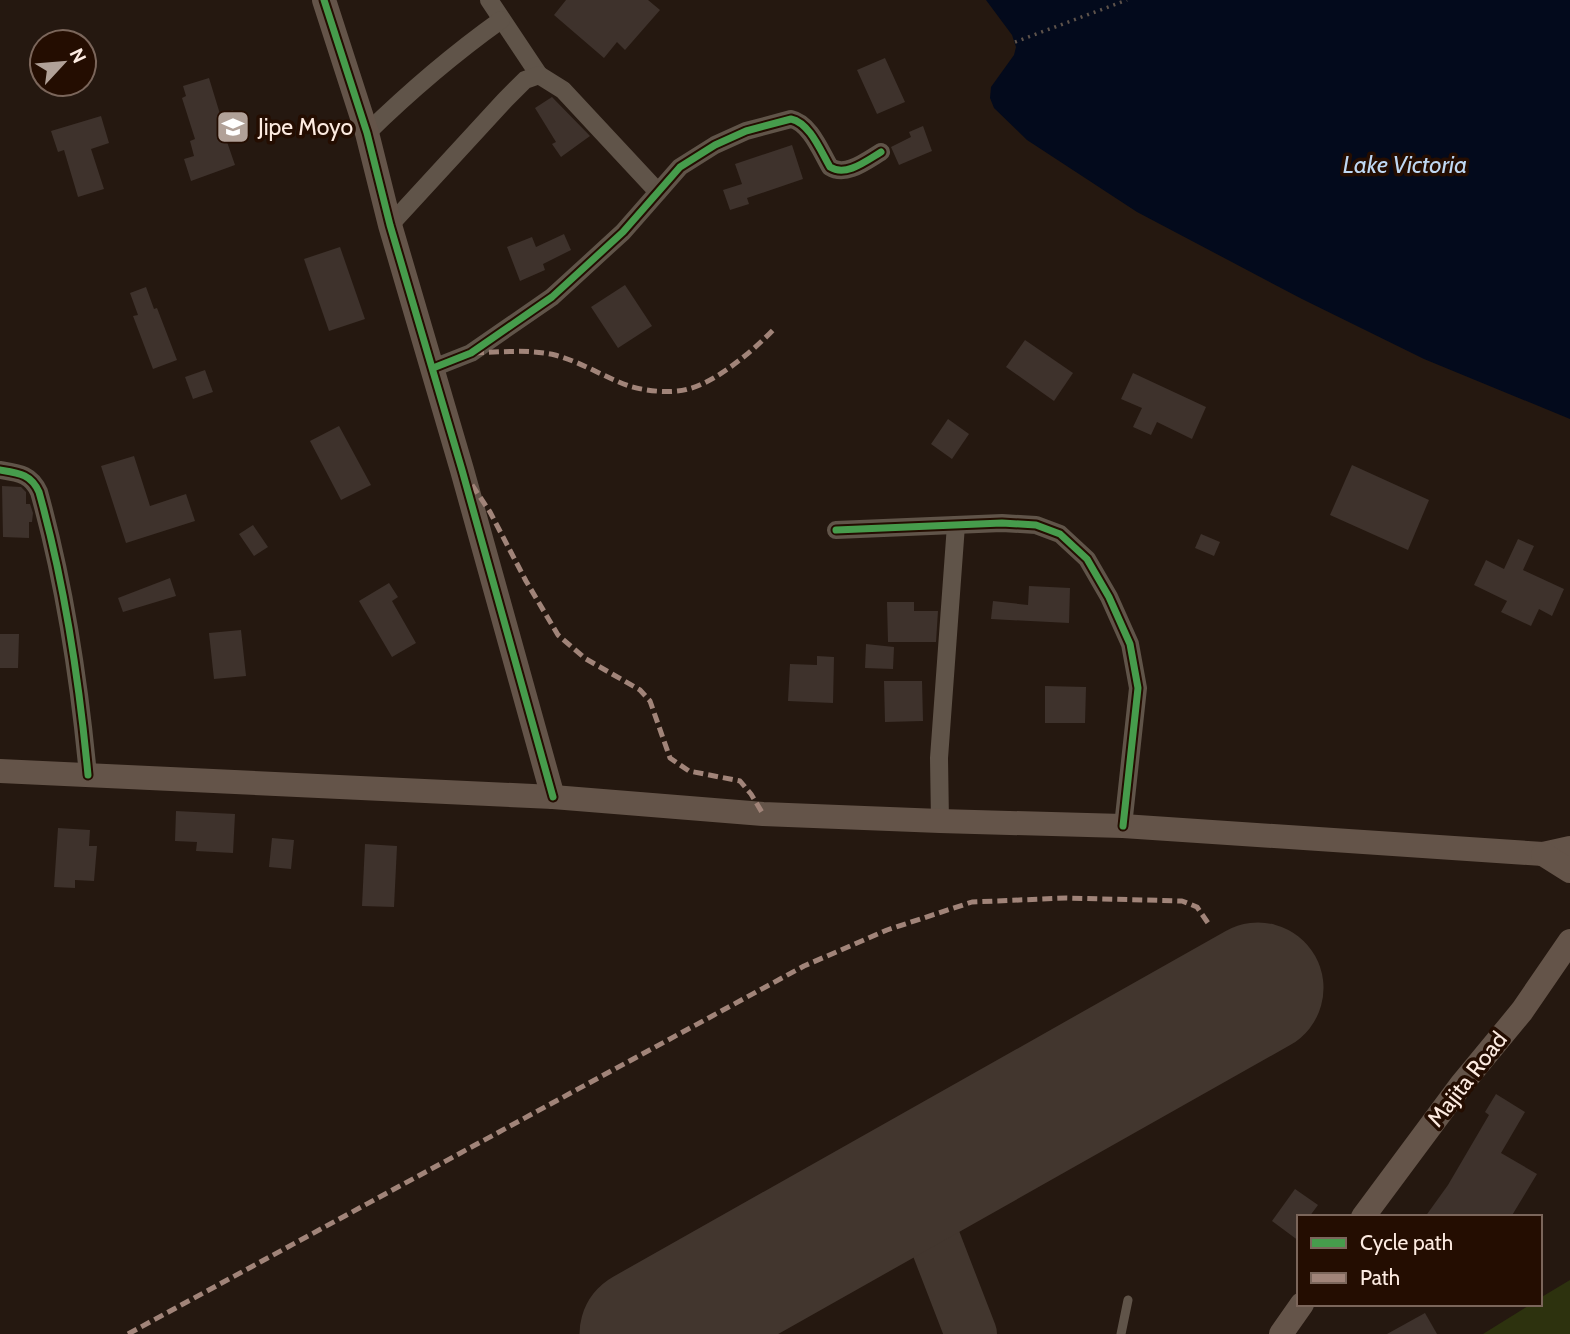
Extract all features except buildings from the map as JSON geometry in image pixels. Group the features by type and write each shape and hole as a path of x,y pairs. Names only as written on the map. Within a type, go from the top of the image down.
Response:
{"main road":[{"path":"324,0 367,133 390,225 433,368 553,797"},
{"path":"0,771 553,797 762,814 1123,826 1543,854 1570,848"},
{"path":"1543,854 1570,871"},
{"name":"Majita Road","path":"1364,1215 1461,1085 1522,1010 1570,940"},
{"path":"1281,1334 1301,1306"}],"street":[{"path":"489,0 539,75 563,90 658,192"},
{"path":"367,133 407,93 447,59 501,20"},
{"path":"390,225 505,100 526,80 539,75"},
{"path":"433,368 471,353 552,297 623,232 680,167 715,145 746,131 791,119 798,120 807,129 830,167 835,170 841,172 849,169 881,152"},
{"path":"0,470 20,472 29,477 39,492 53,542 68,619 80,691 88,775"},
{"path":"836,530 1002,523 1036,525 1060,534 1087,559 1109,597 1129,643 1138,688 1123,826"},
{"path":"940,821 939,758 956,525"}],"lane":[{"path":"1121,1334 1128,1300"}],"path":[{"path":"1016,42 1127,0"}],"green space":[{"path":"1570,1280 1570,1334 1483,1334 1528,1306 1542,1306 1542,1297"}],"water":[{"name":"Lake Victoria","path":"986,0 1570,0 1570,419 1424,359 1302,299 1137,212 1027,140 994,108 990,98 991,87 1014,55 1016,47 1012,35"}],"taxiway":[{"path":"911,1184 971,1334"},
{"path":"677,1316 715,1326 730,1334"}],"runway":[{"path":"645,1334 1258,988"}],"marked path":[{"path":"474,353 545,353 574,362 629,386 674,391 699,385 723,372 775,328"},
{"path":"472,485 490,512 558,635 586,659 640,690 650,701 670,758 689,771 740,781 763,814"},
{"path":"128,1334 804,966 887,930 972,902 1066,898 1182,901 1197,907 1208,923"}],"cycle path":[{"path":"324,0 367,133 390,225 553,797"},
{"path":"433,368 471,353 552,297 623,232 680,167 715,145 746,131 791,119 804,126 830,167 836,170 856,167 881,152"},
{"path":"0,470 28,478 39,492 70,632 88,775"},
{"path":"836,530 1002,523 1036,525 1060,534 1087,559 1109,597 1130,644 1138,688 1123,826"}],"place":[{"name":"Jipe Moyo","path":"233,127"}]}
